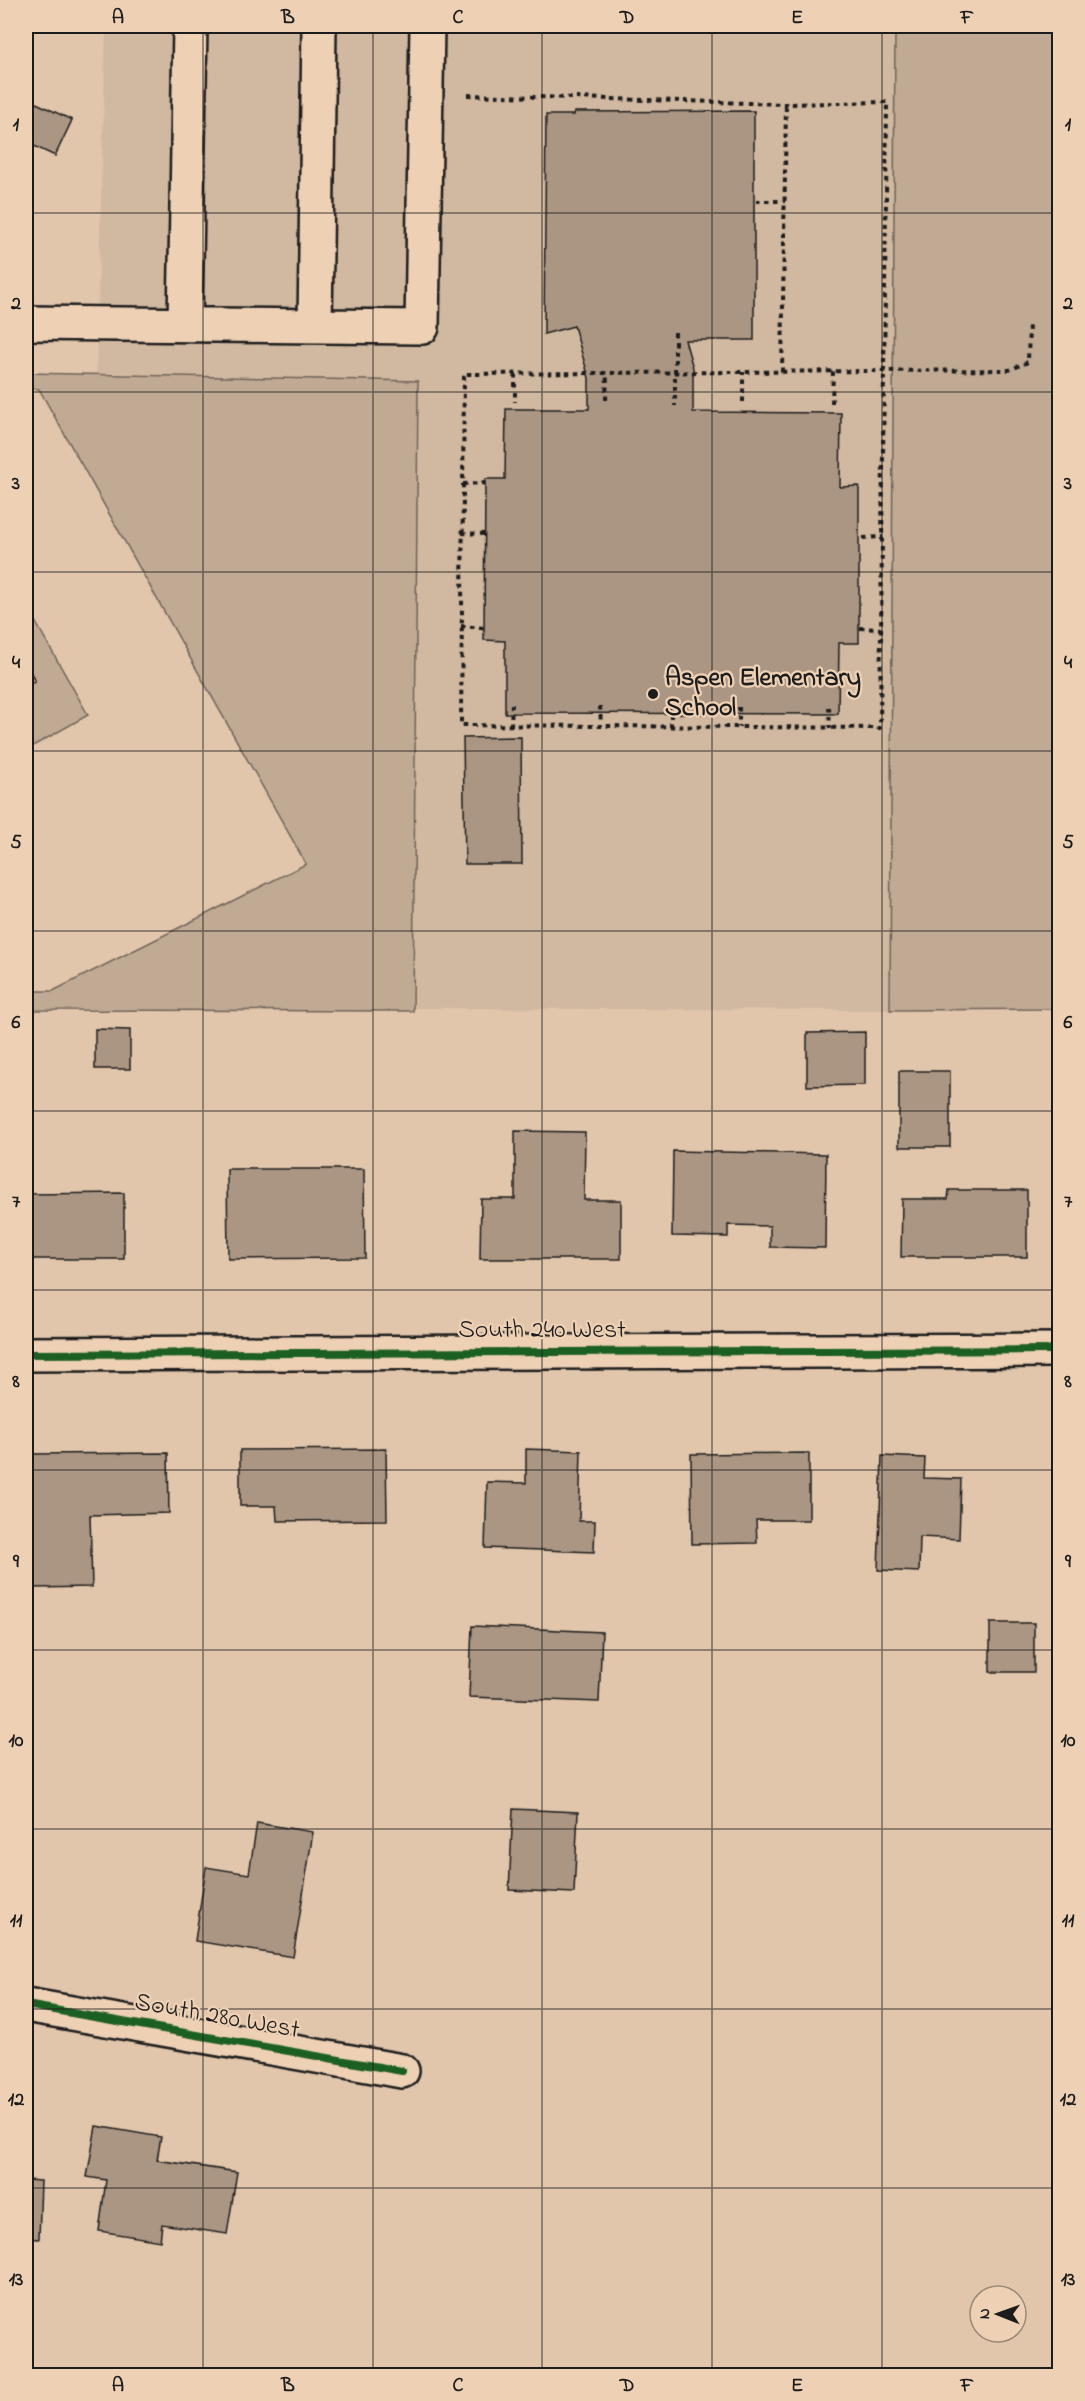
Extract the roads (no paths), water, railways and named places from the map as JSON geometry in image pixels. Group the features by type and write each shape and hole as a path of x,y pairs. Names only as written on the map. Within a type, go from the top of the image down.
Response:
{"street":[{"path":"185,324 190,26"},
{"path":"315,326 319,26"},
{"path":"26,322 422,327 427,26"},
{"name":"South 240 West","path":"26,1354 1059,1350"},
{"name":"South 280 West","path":"26,2005 402,2071"}],"place":[{"name":"Aspen Elementary School","path":"653,694"}]}
